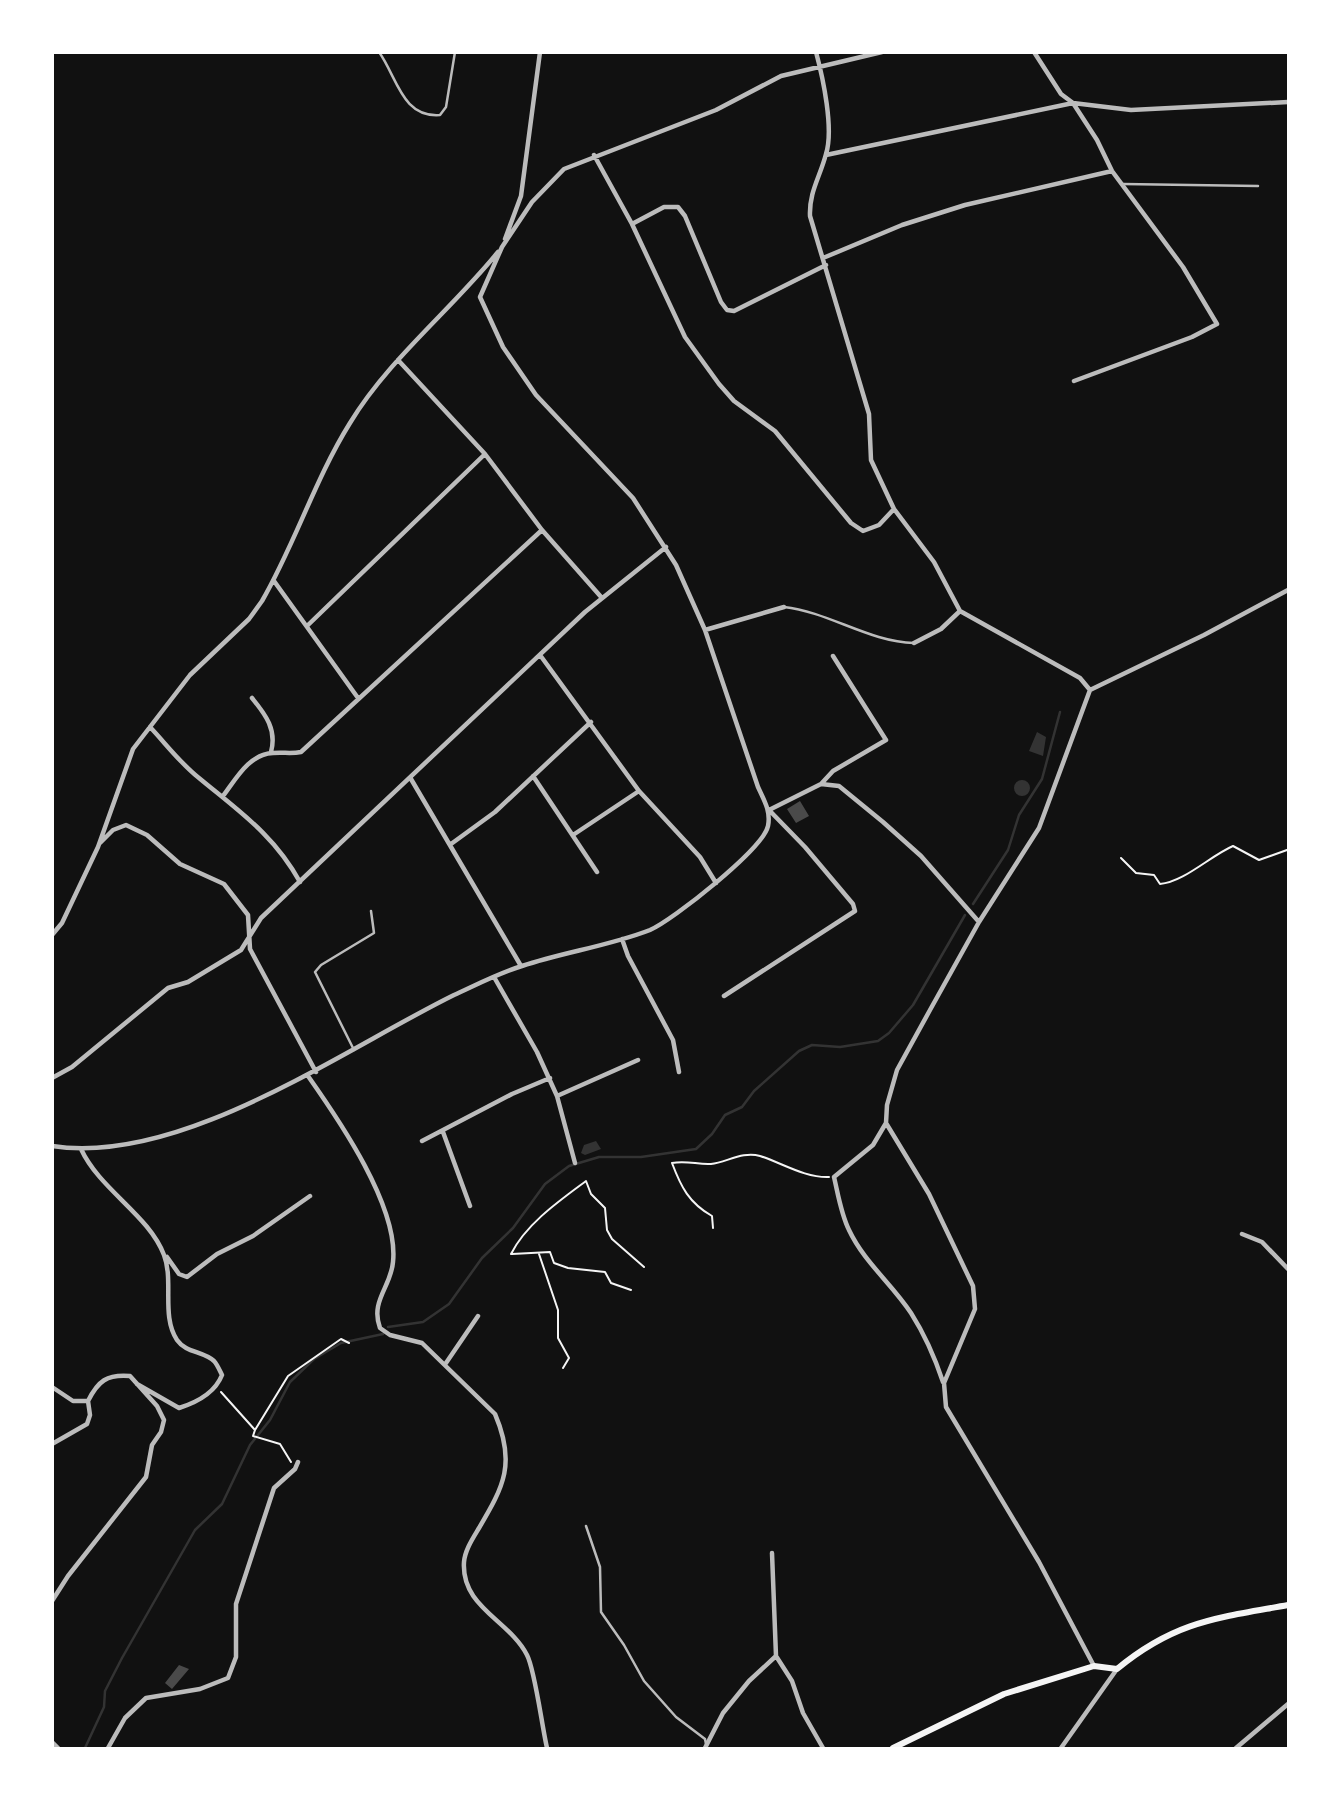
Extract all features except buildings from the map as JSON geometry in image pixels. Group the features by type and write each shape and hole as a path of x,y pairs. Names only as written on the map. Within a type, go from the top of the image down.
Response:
{"main road":[{"path":"894,1748 1004,1694 1094,1666 1117,1669 1167,1633 1212,1619 1289,1605"}],"street":[{"path":"480,297 521,196 540,52"},
{"path":"816,52 828,125 826,155 809,204 812,227 826,265 842,335 869,414 872,460 894,509 934,562 960,611 1080,678 1090,690"},
{"path":"52,935 62,923 97,847 133,749 190,675 249,619 274,581 350,423 398,360 464,295 502,247 532,202 564,169 594,155 716,110 780,76 882,52"},
{"path":"1034,52 1061,94 1073,103 1097,139 1112,171 1183,267 1217,324 1192,337 1074,381"},
{"path":"826,155 1073,103 1130,110 1289,103"},
{"path":"594,155 632,224 685,337 734,401 775,432 851,523 863,531 879,525 894,509"},
{"path":"823,258 902,225 965,205 1112,171"},
{"path":"521,196 522,202 532,202"},
{"path":"632,224 664,207 678,207 694,237 720,302 727,310 734,312 826,265"},
{"path":"464,295 473,289 478,291 498,339 536,395 633,498 666,548 689,589 758,787 769,810 805,847 853,904 855,911 724,996"},
{"path":"398,360 485,454 542,530 602,598"},
{"path":"307,626 485,454"},
{"path":"223,796 256,757 271,752 301,752 542,530"},
{"path":"52,1078 72,1067 168,988 188,982 241,950 250,931 300,882 602,598 666,548"},
{"path":"274,581 358,698"},
{"path":"1094,1666 1039,1562 946,1407 944,1383 932,1349 911,1313 880,1276 848,1229 834,1177 873,1145 886,1123 887,1105 897,1070 979,922 1039,828 1090,690 1205,635 1289,590"},
{"path":"705,630 784,607"},
{"path":"914,643 941,629 960,611"},
{"path":"540,655 639,791 700,857 716,883"},
{"path":"769,810 821,784 833,771 886,740 833,656"},
{"path":"253,698 272,726 274,741 271,752"},
{"path":"451,844 495,812 591,722"},
{"path":"150,727 198,778 223,796 284,852 300,882"},
{"path":"533,776 597,872"},
{"path":"411,779 521,966"},
{"path":"821,784 839,786 883,822 921,856 979,922"},
{"path":"573,835 639,791"},
{"path":"52,1146 81,1149 159,1136 220,1114 316,1072 494,977 521,966 653,928 716,883 755,848 768,829 769,810"},
{"path":"97,847 113,830 126,825 147,835 180,864 224,884 248,915 250,948 316,1072"},
{"path":"622,939 628,956 673,1041 680,1072"},
{"path":"494,977 550,1078 575,1163"},
{"path":"557,1096 638,1060"},
{"path":"308,1076 366,1166 389,1229 393,1262 375,1310 380,1328 390,1335 422,1343 446,1363 495,1413 505,1449 505,1480 464,1558 464,1576 472,1597 511,1632 529,1656 547,1748"},
{"path":"422,1141 512,1094 550,1078"},
{"path":"886,1123 929,1194 973,1286 975,1309 944,1383"},
{"path":"443,1132 470,1206"},
{"path":"81,1149 100,1178 146,1227 178,1274 187,1277 217,1254 253,1236 310,1196"},
{"path":"1242,1234 1262,1242 1289,1269"},
{"path":"137,1384 180,1408 192,1404 217,1388 222,1375 214,1360 185,1348 177,1339 171,1324 164,1254"},
{"path":"446,1363 478,1316"},
{"path":"52,1444 87,1424 90,1415 88,1401 97,1384 112,1375 130,1376 164,1420 161,1432 152,1445 146,1477 68,1576 52,1601"},
{"path":"52,1388 73,1401 88,1401"},
{"path":"108,1748 125,1718 146,1698 200,1689 228,1678 236,1657 236,1604 274,1488 295,1469 298,1462"},
{"path":"772,1553 776,1656 792,1681 803,1713 823,1748"},
{"path":"706,1748 723,1713 749,1681 776,1656"},
{"path":"1061,1748 1117,1669"},
{"path":"1236,1748 1289,1704"},
{"path":"52,1742 58,1748"}],"lane":[{"path":"379,52 404,100 427,116 440,115 446,107 455,52"},
{"path":"1123,184 1258,187"},
{"path":"784,607 825,616 888,640 914,643"},
{"path":"354,1050 315,972 321,965 374,933 371,911"},
{"path":"586,1527 600,1566 601,1612 644,1681 676,1717 705,1739 706,1748"}],"path":[{"path":"1121,858 1136,873 1154,875 1160,884 1184,876 1210,856 1233,846 1259,860 1287,849"},
{"path":"713,1228 712,1216 695,1206 684,1192 672,1163 688,1160 711,1164 725,1158 758,1156 784,1168 822,1178 834,1177"},
{"path":"631,1290 611,1283 605,1272 568,1268 554,1263 550,1252 522,1251 510,1254 525,1234 563,1197 586,1181 591,1194 605,1208 607,1230 612,1239 644,1267"},
{"path":"538,1253 558,1310 558,1338 569,1358 563,1368"},
{"path":"295,1469 280,1444 253,1436 255,1430 288,1376 341,1339 349,1343"},
{"path":"217,1388 255,1430"}],"shaded area":[{"path":"1037,732 1046,737 1043,756 1029,751"},
{"path":"1022,780 1030,788 1022,796 1014,788"},
{"path":"596,1141 601,1149 585,1155 581,1153 584,1145"}],"waterway":[{"path":"973,904 1008,850 1019,815 1042,779 1060,712"},
{"path":"388,1327 423,1322 449,1304 482,1258 513,1228 545,1184 569,1166 599,1157 641,1157 696,1149 712,1134 725,1115 742,1107 754,1091 799,1051 812,1045 840,1047 878,1041 889,1033 913,1005 965,915"},
{"path":"85,1748 104,1707 105,1691 122,1658 195,1530 222,1504 250,1445 270,1420 290,1382 314,1359 341,1343 383,1334"}]}
